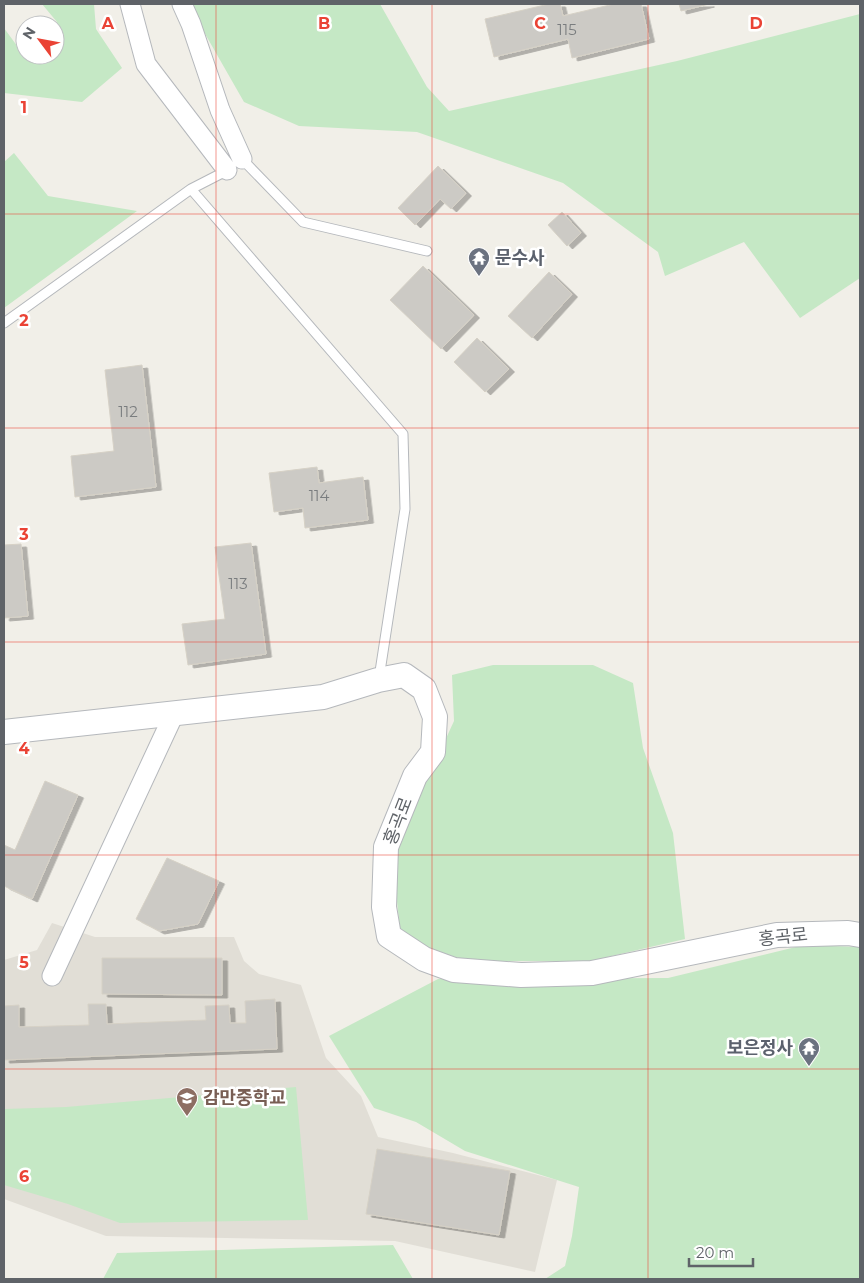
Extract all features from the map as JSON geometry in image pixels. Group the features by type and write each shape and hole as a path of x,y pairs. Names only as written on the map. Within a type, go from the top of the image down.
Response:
{"street":[{"path":"130,4 146,64 227,170"},
{"path":"182,4 191,24 220,110 242,159"},
{"name":"홍곡로","path":"4,732 323,697 378,680 404,675 424,690 435,717 433,752 415,776 386,847 384,906 389,936 424,959 454,970 521,974 592,973 778,935 848,933 860,935"},
{"path":"52,976 174,714"}],"lane":[{"path":"4,323 191,189 227,170 242,159 303,222 427,251"},
{"path":"191,189 403,434 405,509 378,680"}],"shaded area":[{"name":"감만중학교","path":"52,923 95,937 234,937 244,961 259,974 301,985 326,1058 361,1096 378,1137 453,1153 557,1180 535,1272 395,1241 106,1236 4,1199 4,960 37,950"}],"green space":[{"path":"42,4 94,4 96,29 122,68 82,102 4,93 4,28 15,43 15,65 65,65 65,15 51,15"},
{"path":"188,4 380,4 427,87 449,111 677,61 860,14 860,278 800,318 744,242 665,276 658,252 563,183 417,132 299,126 244,102"},
{"path":"14,153 48,196 137,211 4,308 4,162"},
{"path":"493,665 593,665 633,683 643,748 673,833 685,939 590,961 467,961 401,938 392,856 454,721 452,675"},
{"path":"804,945 860,947 860,1279 545,1279 565,1266 572,1236 579,1187 465,1151 416,1122 374,1108 329,1036 438,979 668,978"},
{"path":"296,1087 308,1220 120,1223 68,1204 4,1185 4,1109 66,1107"},
{"path":"393,1245 413,1279 103,1279 117,1253"}],"building":[{"path":"549,4 560,4 563,16 614,4 641,4 649,39 572,58 568,39 494,57 485,19"},
{"path":"679,4 709,4 681,11"},
{"path":"438,166 466,193 451,209 440,199 415,225 398,208"},
{"path":"562,212 581,233 567,246 548,225"},
{"path":"423,266 474,315 441,349 390,300"},
{"path":"549,272 572,294 532,338 508,316"},
{"path":"477,338 509,369 485,392 454,362"},
{"path":"142,365 156,487 75,497 71,456 114,451 105,370"},
{"path":"317,467 319,483 363,477 368,520 305,528 303,508 274,512 269,473"},
{"path":"251,543 266,654 188,665 182,624 225,619 215,547"},
{"path":"21,544 28,616 4,618 4,545"},
{"path":"45,781 78,795 32,899 4,886 4,845 15,850"},
{"path":"167,858 219,881 198,924 159,931 136,919"},
{"path":"102,958 222,958 222,995 102,994"},
{"path":"275,999 277,1049 4,1060 4,1006 19,1005 19,1027 89,1025 88,1004 106,1004 107,1024 206,1020 205,1006 229,1005 230,1023 246,1023 245,1001"},
{"path":"377,1149 510,1171 499,1235 366,1214"}],"place":[{"name":"문수사","path":"479,277"},
{"name":"보은정사","path":"809,1067"},
{"name":"감만중학교","path":"187,1117"}]}
